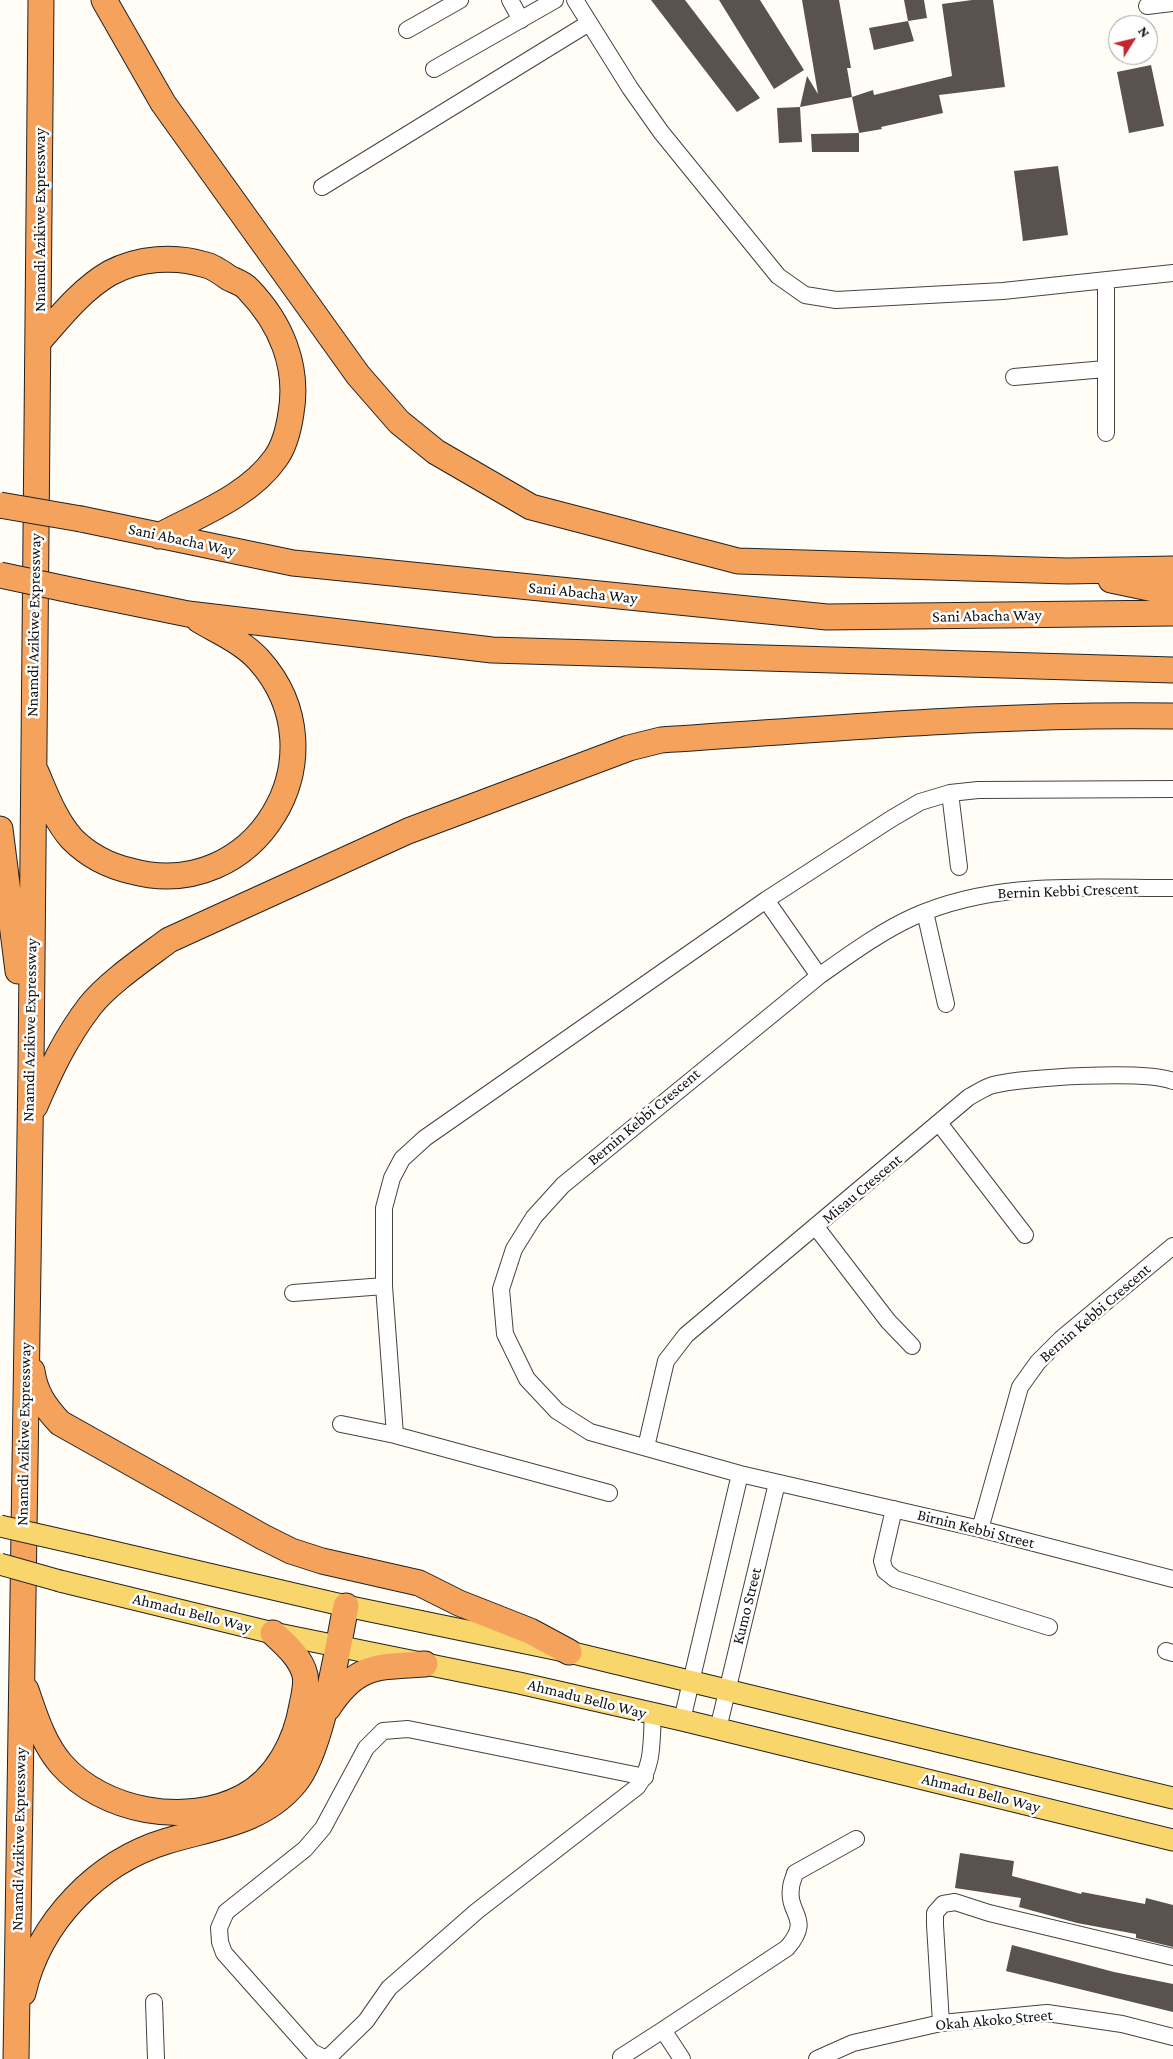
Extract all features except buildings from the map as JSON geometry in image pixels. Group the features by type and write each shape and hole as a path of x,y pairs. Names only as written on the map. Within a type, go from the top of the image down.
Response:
{"highway":[{"name":"Nnamdi Azikiwe Expressway","path":"16,2059 31,1068 32,765 39,341 41,0"},
{"path":"104,0 163,103 358,375 399,422 436,452 531,507 738,561 1067,571 1173,569"},
{"path":"39,341 92,285 111,272 140,262 163,259 207,265 247,288 272,318 291,360 294,393 289,426 276,458 258,478 230,497 159,536"},
{"name":"Sani Abacha Way","path":"0,505 81,519 293,563 826,618 1173,613"},
{"path":"1067,571 1173,593"},
{"path":"0,575 188,614 492,650 1173,670"},
{"path":"32,765 55,815 72,838 91,854 114,867 150,876 178,876 216,867 237,855 266,827 291,779 294,751 292,723 283,696 259,660 240,644 188,614"},
{"path":"1100,714 1173,702"},
{"path":"30,1118 56,1057 91,1005 134,966 169,940 408,831 629,748 661,740 906,724 1100,714 1173,716"},
{"path":"0,829 31,1068"},
{"path":"26,1325 32,1374 37,1393 46,1409 60,1423 78,1434 292,1551 322,1561 419,1583 459,1603 530,1631 569,1652"},
{"path":"16,2022 27,1976 44,1942 60,1916 89,1884 114,1864 134,1853 167,1841 234,1823 259,1814 278,1800 296,1782 311,1755 338,1647 346,1606"},
{"path":"21,1653 26,1690 46,1743 62,1765 79,1781 101,1795 130,1807 183,1811 212,1809 244,1797 269,1777 290,1748 300,1722 306,1686 305,1674 296,1656 273,1633"},
{"path":"321,1719 348,1682 363,1672 425,1664"}],"main road":[{"path":"0,1526 346,1606 569,1652 690,1680 1173,1798"},
{"name":"Ahmadu Bello Way","path":"0,1564 273,1633 519,1683 653,1716 682,1720 1173,1840"}],"street":[{"path":"407,30 460,0"},
{"path":"510,0 521,20"},
{"path":"434,69 555,0"},
{"path":"575,0 630,88 661,132 778,276 805,295 836,300 1003,290 1173,273"},
{"path":"1147,6 1173,3"},
{"path":"322,187 589,23"},
{"path":"1106,280 1106,433"},
{"path":"1014,378 1105,370"},
{"path":"395,1435 384,1286 384,1208 392,1178 402,1159 424,1138 766,900 920,802 950,793 978,790 1173,790"},
{"path":"950,793 959,868"},
{"name":"Bernin Kebbi Crescent","path":"777,1483 590,1432 557,1411 527,1379 505,1334 501,1289 514,1249 534,1217 563,1185 691,1078 819,976 864,945 913,917 966,898 1006,891 1064,888 1173,888"},
{"path":"766,900 819,976"},
{"path":"925,912 946,1004"},
{"name":"Misau Crescent","path":"646,1447 666,1361 686,1335 969,1097 991,1085 1014,1081 1134,1075 1173,1081"},
{"path":"939,1122 1025,1235"},
{"path":"816,1227 888,1321 912,1346"},
{"name":"Bernin Kebbi Crescent","path":"980,1529 1020,1386 1038,1362 1061,1339 1173,1246"},
{"path":"293,1293 384,1286"},
{"path":"341,1424 395,1435 609,1493"},
{"path":"682,1720 740,1474"},
{"name":"Birnin Kebbi Street","path":"777,1483 980,1529 1173,1579"},
{"name":"Kumo Street","path":"718,1729 777,1483"},
{"path":"894,1509 882,1561 886,1571 895,1579 1049,1627"},
{"path":"645,1777 408,1729 383,1731 366,1748 323,1828 305,1849 226,1912 219,1928 220,1942 224,1953 312,2052 324,2058 341,2047 366,2021 388,1988 477,1911 637,1787 645,1777 650,1766 653,1716"},
{"path":"621,2057 787,1948 796,1937 799,1926 790,1890 795,1873 856,1839"},
{"path":"941,2023 934,1925 935,1913 943,1904 955,1902 989,1913 1173,1957"},
{"path":"154,2002 156,2059"},
{"name":"Okah Akoko Street","path":"817,2059 853,2043 941,2023 1047,2013 1122,2024 1173,2037"},
{"path":"663,2030 682,2059"}]}
